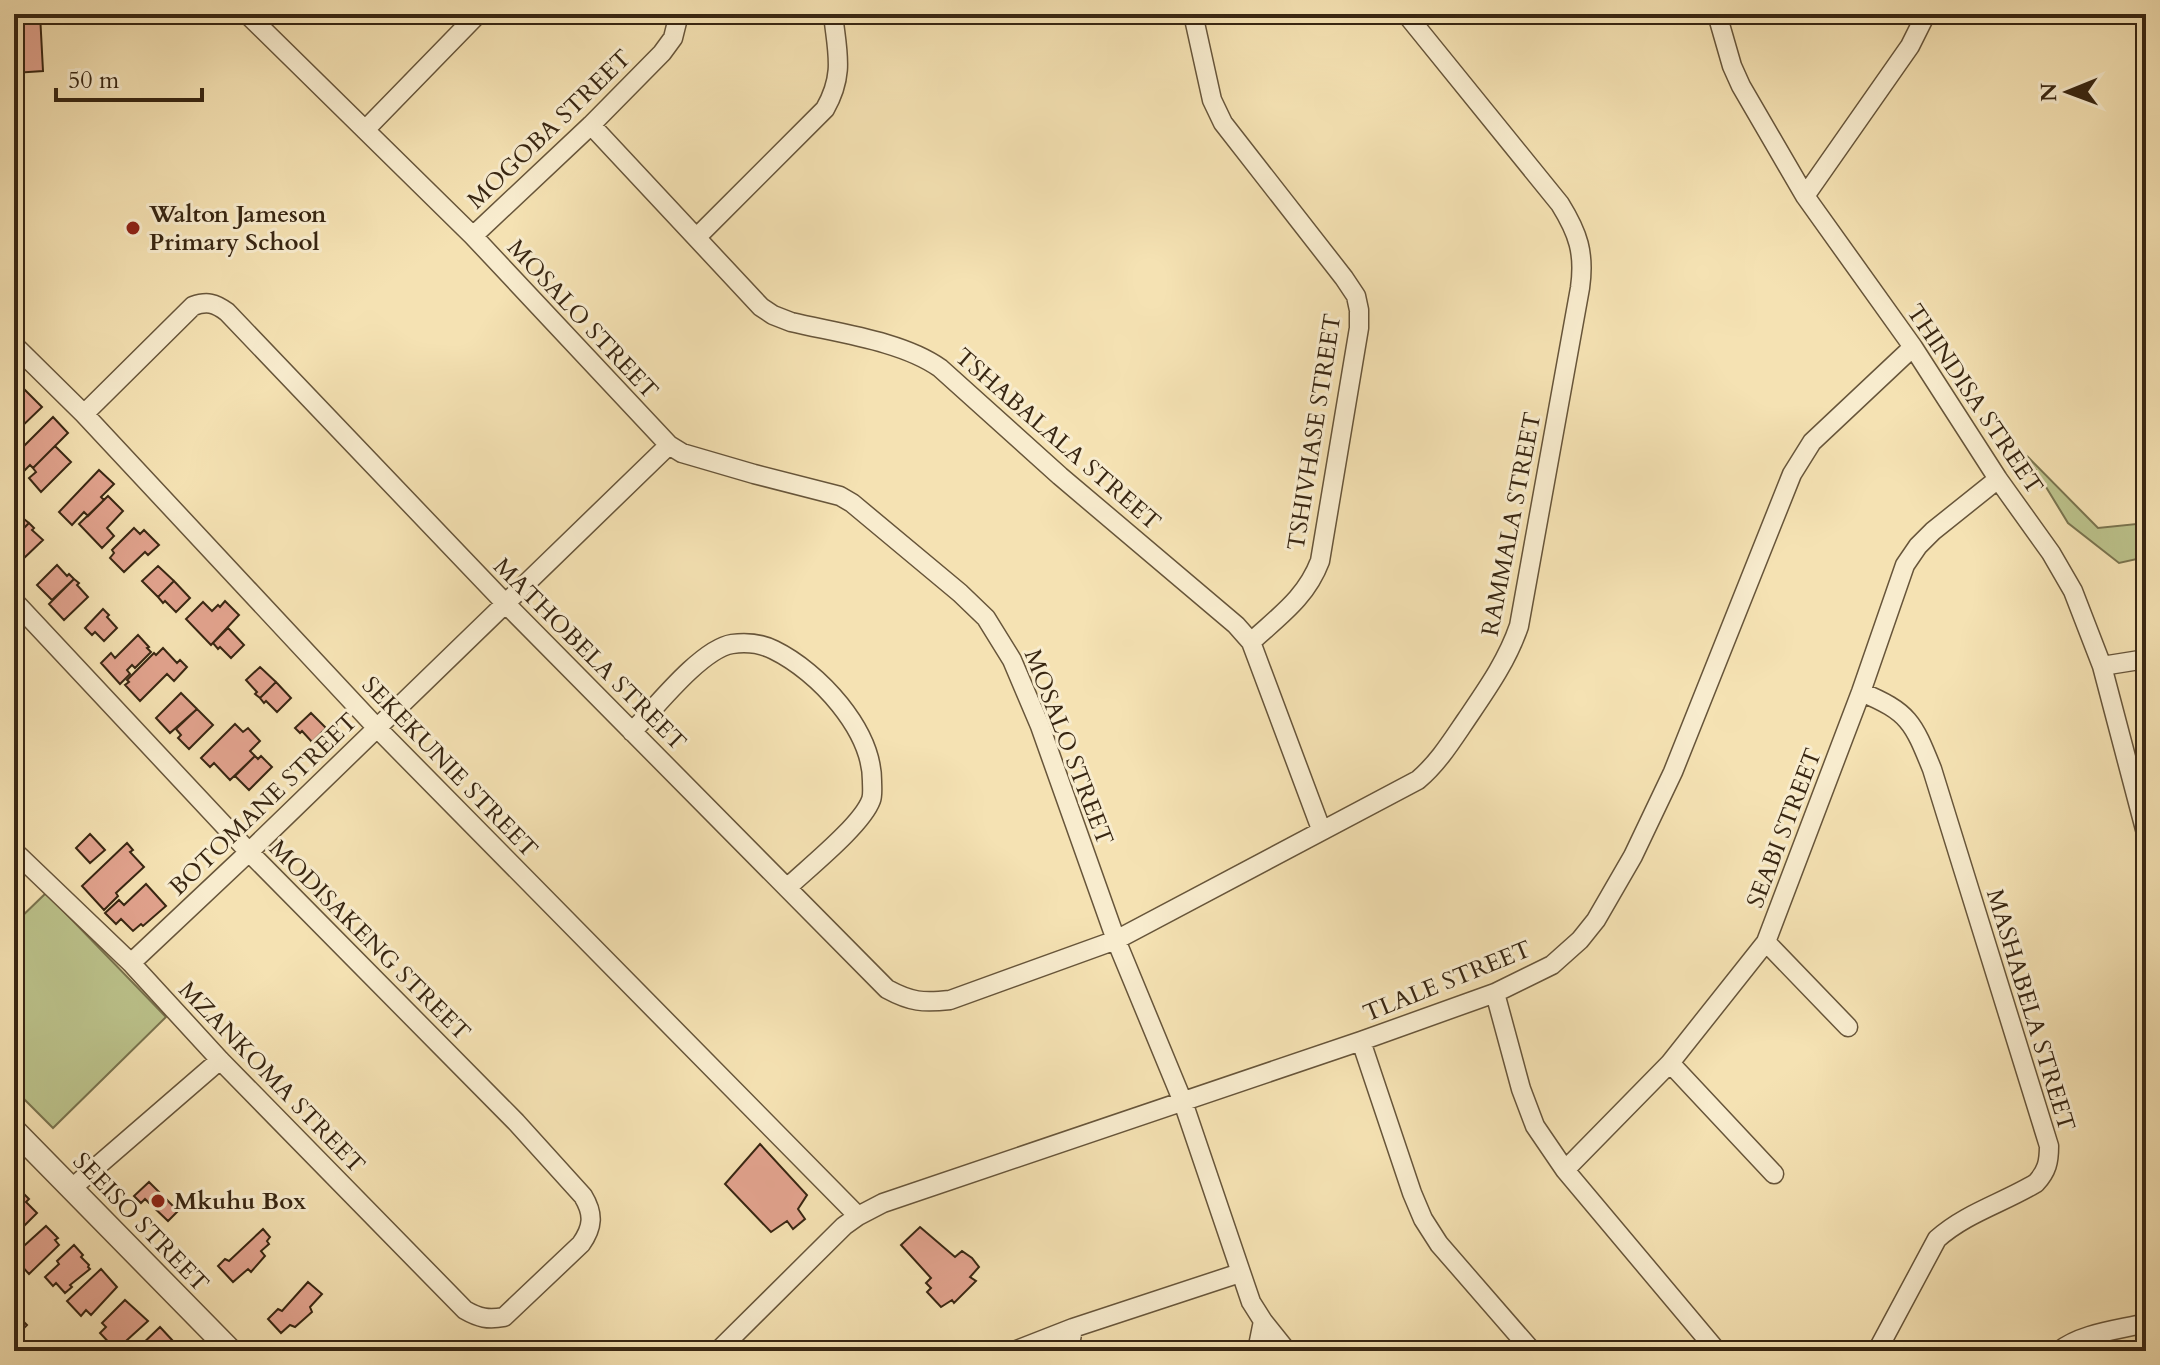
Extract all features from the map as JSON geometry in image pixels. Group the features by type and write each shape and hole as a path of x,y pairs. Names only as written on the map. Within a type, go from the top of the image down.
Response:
{"street":[{"name":"MOSALO STREET","path":"247,14 473,236 669,445 682,453 725,466 840,496 933,569 986,618 1012,660 1040,726 1116,940 1183,1102 1251,1302 1287,1351"},
{"path":"365,130 478,14"},
{"name":"MOGOBA STREET","path":"473,236 662,53 673,38 679,14"},
{"path":"697,237 825,109 837,84 833,14"},
{"name":"TSHIVHASE STREET","path":"1193,14 1212,100 1223,123 1344,278 1356,296 1359,310 1356,348 1320,561 1302,595 1251,642"},
{"name":"RAMMALA STREET","path":"1116,940 1418,780 1445,750 1508,657 1519,626 1583,268 1582,252 1573,225 1560,204 1406,14"},
{"name":"THINDISA STREET","path":"1717,14 1741,86 1805,196 1913,347 1998,479 2051,553 2073,591 2102,666 2146,833"},
{"path":"1805,196 1910,46 1926,14"},
{"name":"TSHABALALA STREET","path":"591,125 750,298 773,315 791,322 924,356 1060,476 1212,602 1251,642 1321,829"},
{"name":"MATHOBELA STREET","path":"84,414 193,306 203,302 217,304 505,603 887,989 906,999 927,1003 950,1000 1116,940"},
{"name":"SEKEKUNIE STREET","path":"14,345 84,414 377,728 858,1216"},
{"name":"TLALE STREET","path":"718,1351 844,1226 883,1203 1361,1041 1495,993 1552,965 1580,940 1596,920 1633,856 1673,772 1802,454 1913,347"},
{"name":"BOTOMANE STREET","path":"131,963 669,445"},
{"name":"SEABI STREET","path":"1565,1170 1670,1063 1766,942 1861,692 1905,565 1933,531 1998,479"},
{"name":"MODISAKENG STREET","path":"14,601 249,852 516,1122 590,1206 592,1221 589,1233 581,1244 504,1317"},
{"path":"632,732 706,656 730,645 751,643 773,649 804,669 841,705 863,738 872,770 872,799 853,826 787,888"},
{"path":"2102,666 2146,659"},
{"name":"MASHABELA STREET","path":"1861,692 1889,704 1910,720 1921,741 2049,1146 2049,1164 2036,1183 1964,1218 1937,1239 1877,1351"},
{"name":"MZANKOMA STREET","path":"14,851 131,963 220,1060 465,1310 477,1317 504,1317"},
{"path":"1766,942 1848,1027"},
{"path":"1495,993 1521,1089 1535,1126 1565,1170 1717,1351"},
{"path":"1361,1041 1423,1219 1439,1244 1532,1351"},
{"path":"72,1188 220,1060"},
{"path":"1670,1063 1774,1174"},
{"name":"SEEISO STREET","path":"14,1130 231,1351"},
{"path":"1014,1351 1073,1328 1240,1273"},
{"path":"1257,1351 1263,1321"},
{"path":"2059,1351 2090,1337 2146,1323"},
{"path":"1069,1351 1073,1328"}],"green space":[{"path":"2027,456 2098,528 2146,523 2146,557 2119,563 2068,523"},
{"path":"46,893 166,1017 53,1128 14,1089 14,924"}],"building":[{"path":"14,14 40,14 43,71 14,73"},
{"path":"22,387 42,407 14,434 14,394"},
{"path":"53,417 68,433 33,468 30,465 23,472 14,462 14,456"},
{"path":"55,446 71,462 41,492 29,478 36,472 33,468"},
{"path":"99,470 114,484 88,516 84,512 72,525 59,512"},
{"path":"108,496 123,511 107,528 114,536 102,548 79,524"},
{"path":"14,511 29,523 14,538"},
{"path":"29,523 43,540 23,559 14,550 14,538"},
{"path":"134,528 140,534 144,530 159,545 148,555 145,552 124,572 110,558 114,553 112,550"},
{"path":"57,565 74,579 52,600 37,585"},
{"path":"158,566 174,581 158,597 142,581"},
{"path":"74,579 88,597 64,620 49,604"},
{"path":"174,581 190,598 176,612 158,597"},
{"path":"225,601 239,615 211,645 186,619 203,602 212,611"},
{"path":"103,609 117,628 104,641 85,628"},
{"path":"228,628 244,645 231,658 213,643"},
{"path":"138,635 151,652 135,668 132,665 127,670 130,674 120,684 101,663 111,653 115,658"},
{"path":"163,648 177,663 180,660 187,667 174,681 167,674 140,701 125,685 129,682 127,680"},
{"path":"260,667 276,682 260,698 246,680"},
{"path":"276,682 291,698 277,712 260,698"},
{"path":"181,693 197,709 170,733 156,718"},
{"path":"197,709 213,725 189,749 178,738 181,735 176,729"},
{"path":"311,713 326,728 312,742 295,728"},
{"path":"235,724 243,732 248,728 260,741 250,751 255,756 230,780 214,763 210,767 201,758"},
{"path":"255,756 258,759 261,756 272,767 249,790 235,776"},
{"path":"90,834 105,850 90,863 76,848"},
{"path":"127,843 133,850 130,852 144,867 116,893 118,896 104,910 82,886"},
{"path":"146,884 166,906 143,926 141,924 133,931 121,919 116,924 105,913 119,900 124,905"},
{"path":"760,1144 807,1195 798,1209 805,1219 793,1229 787,1221 771,1232 725,1184"},
{"name":"Mkuhu Box","path":"149,1182 178,1211 168,1221 145,1199 141,1203 134,1196"},
{"path":"20,1190 37,1213 14,1236 14,1196"},
{"path":"46,1226 58,1238 55,1240 59,1245 29,1274 15,1254"},
{"path":"920,1227 955,1257 962,1251 979,1267 970,1277 976,1281 954,1303 952,1300 941,1307 927,1292 931,1288 926,1283 931,1278 901,1245"},
{"path":"263,1229 270,1237 267,1241 269,1244 261,1251 265,1256 251,1272 248,1269 233,1282 218,1266 225,1259 229,1261"},
{"path":"74,1245 90,1269 65,1293 45,1277"},
{"path":"101,1269 117,1287 91,1315 86,1310 81,1316 67,1301"},
{"path":"308,1282 322,1294 310,1307 312,1312 295,1327 290,1325 281,1333 268,1319 278,1309 282,1311"},
{"path":"125,1300 148,1321 116,1350 100,1333 106,1327 102,1323"},
{"path":"14,1312 27,1325 14,1338"},
{"path":"160,1327 173,1341 162,1351 135,1351"}],"place":[{"name":"Walton Jameson Primary School","path":"133,228"},
{"name":"Mkuhu Box","path":"158,1201"}]}
